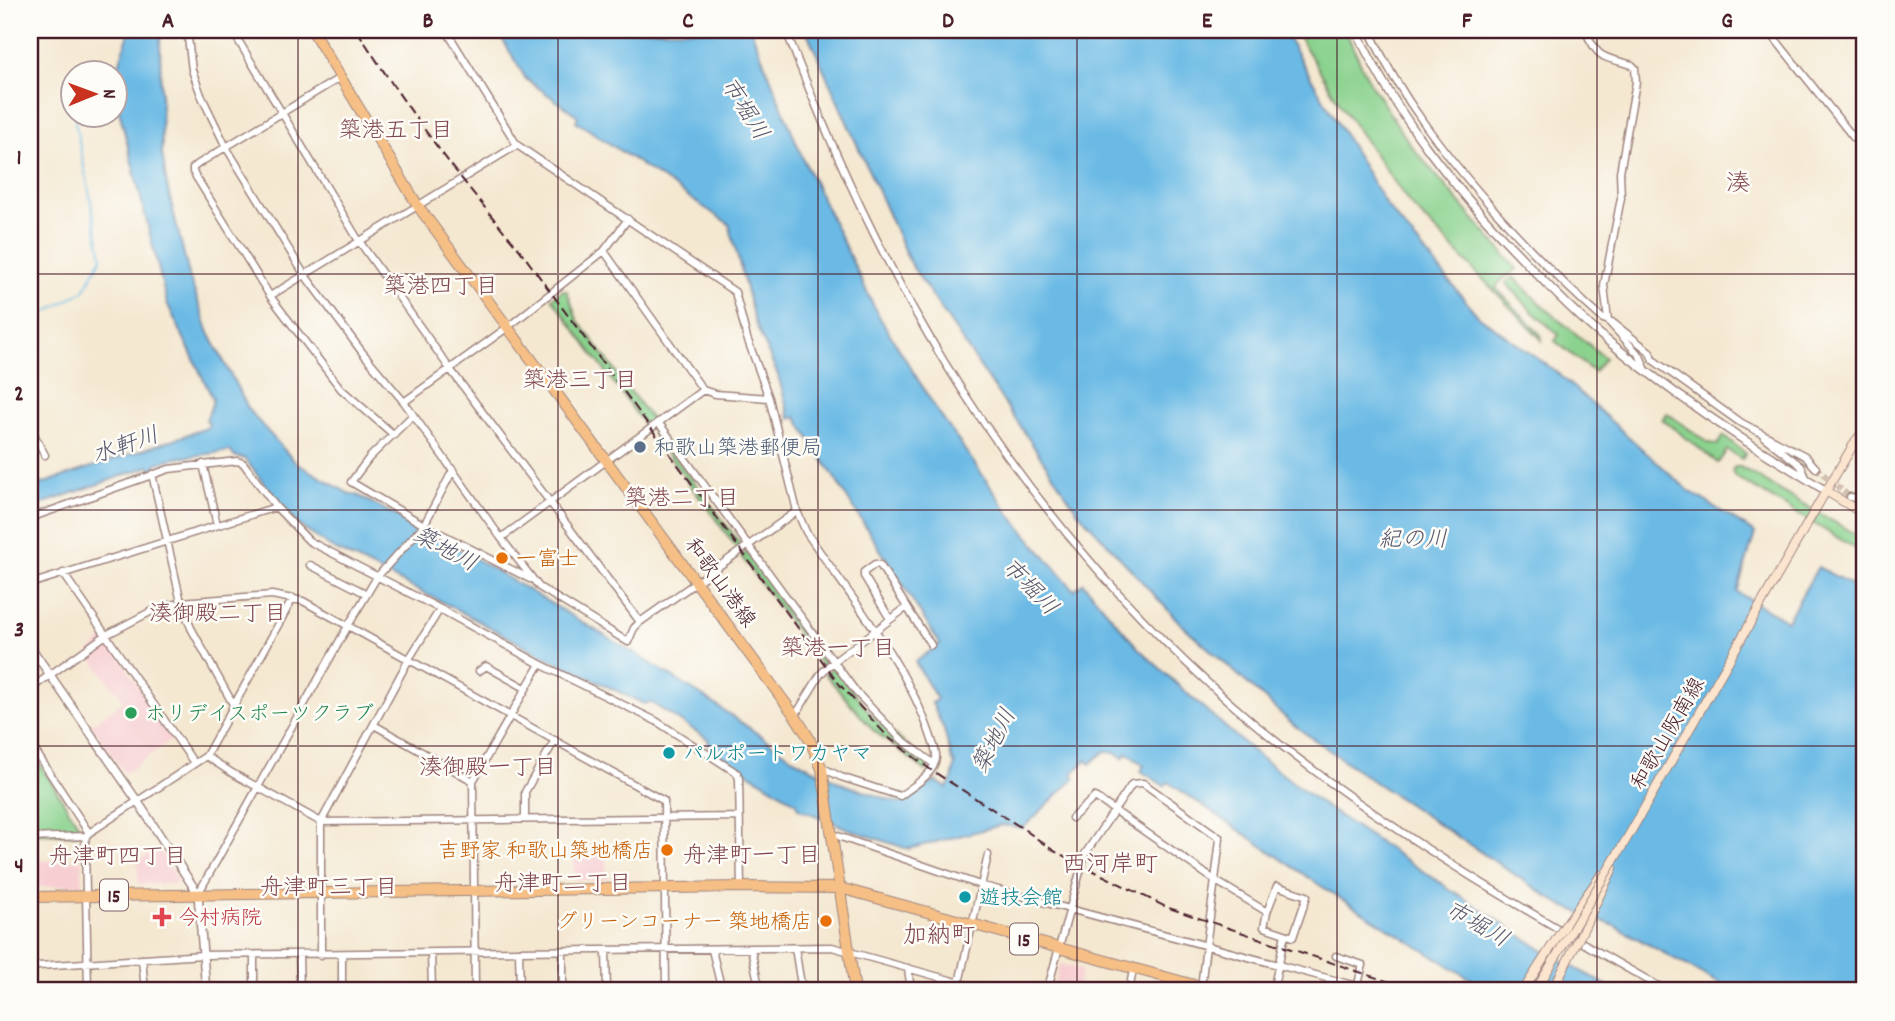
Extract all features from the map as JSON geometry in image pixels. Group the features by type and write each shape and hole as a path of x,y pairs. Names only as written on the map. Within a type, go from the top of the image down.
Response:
{"main road":[{"name":"和歌山港線","path":"312,30 418,206 810,738 821,768 855,991"},
{"name":"和歌山阪南線","path":"1535,991 1626,840 1826,491 1865,429"},
{"path":"1826,491 1865,515"},
{"path":"1523,991 1564,927 1626,840"},
{"path":"1552,991 1626,840"},
{"name":"15","path":"30,897 840,888 1208,990"}],"street":[{"path":"187,30 192,70 226,148 304,274 362,352 404,402 501,538 540,587 628,642 640,622 796,511"},
{"path":"232,30 359,241 450,369 640,622"},
{"path":"446,30 517,145 734,292 769,398 796,511 806,532 899,667 927,724 936,751 934,764 928,774 900,796 841,778 821,768"},
{"path":"786,30 850,182 909,300 945,363 1025,478 1125,600 1211,685 1281,745 1347,794 1537,918 1667,991"},
{"path":"1356,30 1401,113 1453,183 1561,299 1608,340 1741,438 1826,491"},
{"path":"1369,30 1402,91 1458,170 1544,266 1608,321 1640,356 1645,368"},
{"path":"1585,30 1596,53 1632,65 1636,74 1620,172 1621,198 1604,285 1608,321"},
{"path":"1768,30 1865,152"},
{"path":"1856,30 1865,36"},
{"path":"341,77 198,164 193,168 193,172 270,296 341,389 394,435"},
{"path":"270,296 517,145"},
{"path":"404,402 508,327 604,251 628,219"},
{"path":"604,251 703,390 715,394 769,398"},
{"path":"1608,321 1649,351 1654,360 1685,384 1763,435 1801,466 1805,478"},
{"path":"501,538 703,390"},
{"path":"413,415 369,458 351,482 423,526 532,580"},
{"path":"658,422 856,692 901,740 934,764"},
{"path":"30,426 45,455"},
{"path":"1763,435 1805,456 1816,468"},
{"path":"30,518 169,469 237,461 243,463 276,507 309,541 540,664 656,721 737,773 741,887"},
{"path":"203,464 217,525"},
{"path":"198,894 367,594 378,576 423,526 453,470"},
{"path":"152,474 181,602 191,628 234,706"},
{"path":"1850,497 1865,500"},
{"path":"30,584 276,507"},
{"path":"1851,507 1865,507"},
{"path":"890,619 864,576 866,569 875,564 880,565 931,645"},
{"path":"310,565 367,594"},
{"path":"63,573 194,763"},
{"path":"30,688 106,635 152,611 181,602 272,595 303,601 664,801 666,991"},
{"path":"30,838 87,835 206,756 293,598"},
{"path":"795,716 820,674 907,607"},
{"path":"320,956 321,822 409,659 440,610"},
{"path":"30,646 198,894 206,991"},
{"path":"475,991 473,781 540,664"},
{"path":"479,671 486,666 525,688"},
{"path":"374,725 473,781"},
{"path":"525,818 525,792 555,740"},
{"path":"30,743 87,835 85,895 88,991"},
{"path":"206,756 321,822 739,817"},
{"path":"1047,991 1085,854 1132,783 1143,783 1220,838 1205,945 1208,990"},
{"path":"1072,818 1095,797 1216,881 1267,912"},
{"path":"831,829 980,885 1357,989 1375,991"},
{"path":"959,987 988,855"},
{"path":"1277,886 1307,896 1293,937 1264,928 1267,912 1277,886"},
{"path":"1273,991 1285,934"},
{"path":"30,965 39,967 203,955 320,956 832,947 908,968 959,987 989,991"},
{"path":"795,948 802,991"},
{"path":"751,949 760,991"},
{"path":"712,950 722,991"},
{"path":"519,951 520,991"},
{"path":"563,951 563,991"},
{"path":"606,951 607,991"},
{"path":"431,953 432,991"},
{"path":"254,955 254,991"},
{"path":"342,955 342,991"},
{"path":"299,956 299,991"},
{"path":"1335,956 1363,965 1357,989"},
{"path":"142,959 145,991"},
{"path":"908,968 911,991"},
{"path":"1129,991 1133,970"}],"shaded area":[{"name":"ホリデイスポーツクラブ","path":"106,635 172,739 125,774 90,725 124,701 88,654"},
{"path":"159,848 178,879 176,884 138,884 138,861"},
{"path":"606,851 607,879 574,880 574,852"},
{"path":"82,860 82,885 36,887 36,861"},
{"path":"1060,964 1082,970 1077,989 1054,985"}],"green space":[{"path":"1295,30 1345,30 1370,83 1411,146 1517,269 1496,288 1541,335 1542,340 1410,204 1341,106"},
{"path":"1514,277 1540,304 1605,358 1594,372 1555,341 1559,335 1506,283"},
{"path":"563,290 567,291 577,319 653,422 646,427 552,298"},
{"path":"1667,413 1707,442 1717,445 1724,436 1746,454 1742,459 1727,450 1718,463 1662,419"},
{"path":"656,430 741,545 737,548 652,433"},
{"path":"1740,467 1865,540 1865,554 1734,476 1732,470"},
{"path":"746,552 827,661 822,666 741,556"},
{"path":"833,666 876,720 930,764 926,771 873,730 825,674"},
{"path":"36,758 84,834 30,833 30,762"}],"water":[{"path":"130,30 164,30 160,41 162,154 167,186 190,279 209,333 250,412 296,463 348,493 359,496 461,550 639,656 799,762 843,784 899,803 936,781 947,788 952,780 955,764 932,703 937,699 915,662 940,644 796,417 790,419 778,375 755,323 729,224 576,121 578,116 526,79 497,30 751,30 803,159 877,313 936,409 1014,520 1074,590 1083,583 1138,648 1256,754 1324,806 1544,951 1617,991 1490,991 1330,892 1168,782 1164,786 1141,771 1144,766 1127,753 1123,758 1115,752 1105,751 1090,764 1086,760 1072,774 1075,778 1023,828 1002,825 908,849 851,830 798,808 797,803 709,748 708,739 650,702 644,704 542,655 330,547 294,522 245,459 234,456 230,451 170,459 156,464 156,469 152,470 150,466 30,508 30,488 207,428 209,424 206,420 213,399 167,303 124,130 130,130 130,60 121,60"},
{"name":"紀の川","path":"806,30 1283,30 1386,205 1478,316 1554,370 1688,490 1755,533 1737,592 1787,621 1818,567 1865,592 1865,991 1733,991 1615,926 1561,905 1295,726 1180,623 1078,512 910,263"}],"waterway":[{"path":"30,321 84,291 102,257 77,130"}],"tunnel":[{"path":"1816,468 1850,497"}],"railway":[{"path":"357,30 434,142 519,249 840,685 889,738 931,770 1054,851 1166,907 1416,991"}],"place":[{"name":"和歌山築港郵便局","path":"640,447"},
{"name":"一富士","path":"502,558"},
{"name":"ホリデイスポーツクラブ","path":"131,713"},
{"name":"パルポートワカヤマ","path":"669,753"},
{"name":"吉野家 和歌山築地橋店","path":"667,850"},
{"name":"遊技会館","path":"965,897"},
{"name":"今村病院","path":"162,917"},
{"name":"グリーンコーナー 築地橋店","path":"826,921"}],"district":[{"name":"築港五丁目","path":"396,129"},
{"name":"湊","path":"1738,182"},
{"name":"築港四丁目","path":"441,285"},
{"name":"築港三丁目","path":"580,379"},
{"name":"築港二丁目","path":"682,497"},
{"name":"湊御殿二丁目","path":"218,612"},
{"name":"築港一丁目","path":"838,647"},
{"name":"湊御殿一丁目","path":"488,766"},
{"name":"舟津町一丁目","path":"752,854"},
{"name":"舟津町四丁目","path":"118,855"},
{"name":"西河岸町","path":"1110,863"},
{"name":"舟津町二丁目","path":"563,882"},
{"name":"舟津町三丁目","path":"329,886"},
{"name":"加納町","path":"939,934"}],"water label":[{"name":"市堀川","path":"746,108"},
{"name":"水軒川","path":"125,444"},
{"name":"築地川","path":"446,548"},
{"name":"市堀川","path":"1031,586"},
{"name":"築地川","path":"993,740"},
{"name":"市堀川","path":"1478,923"}]}
